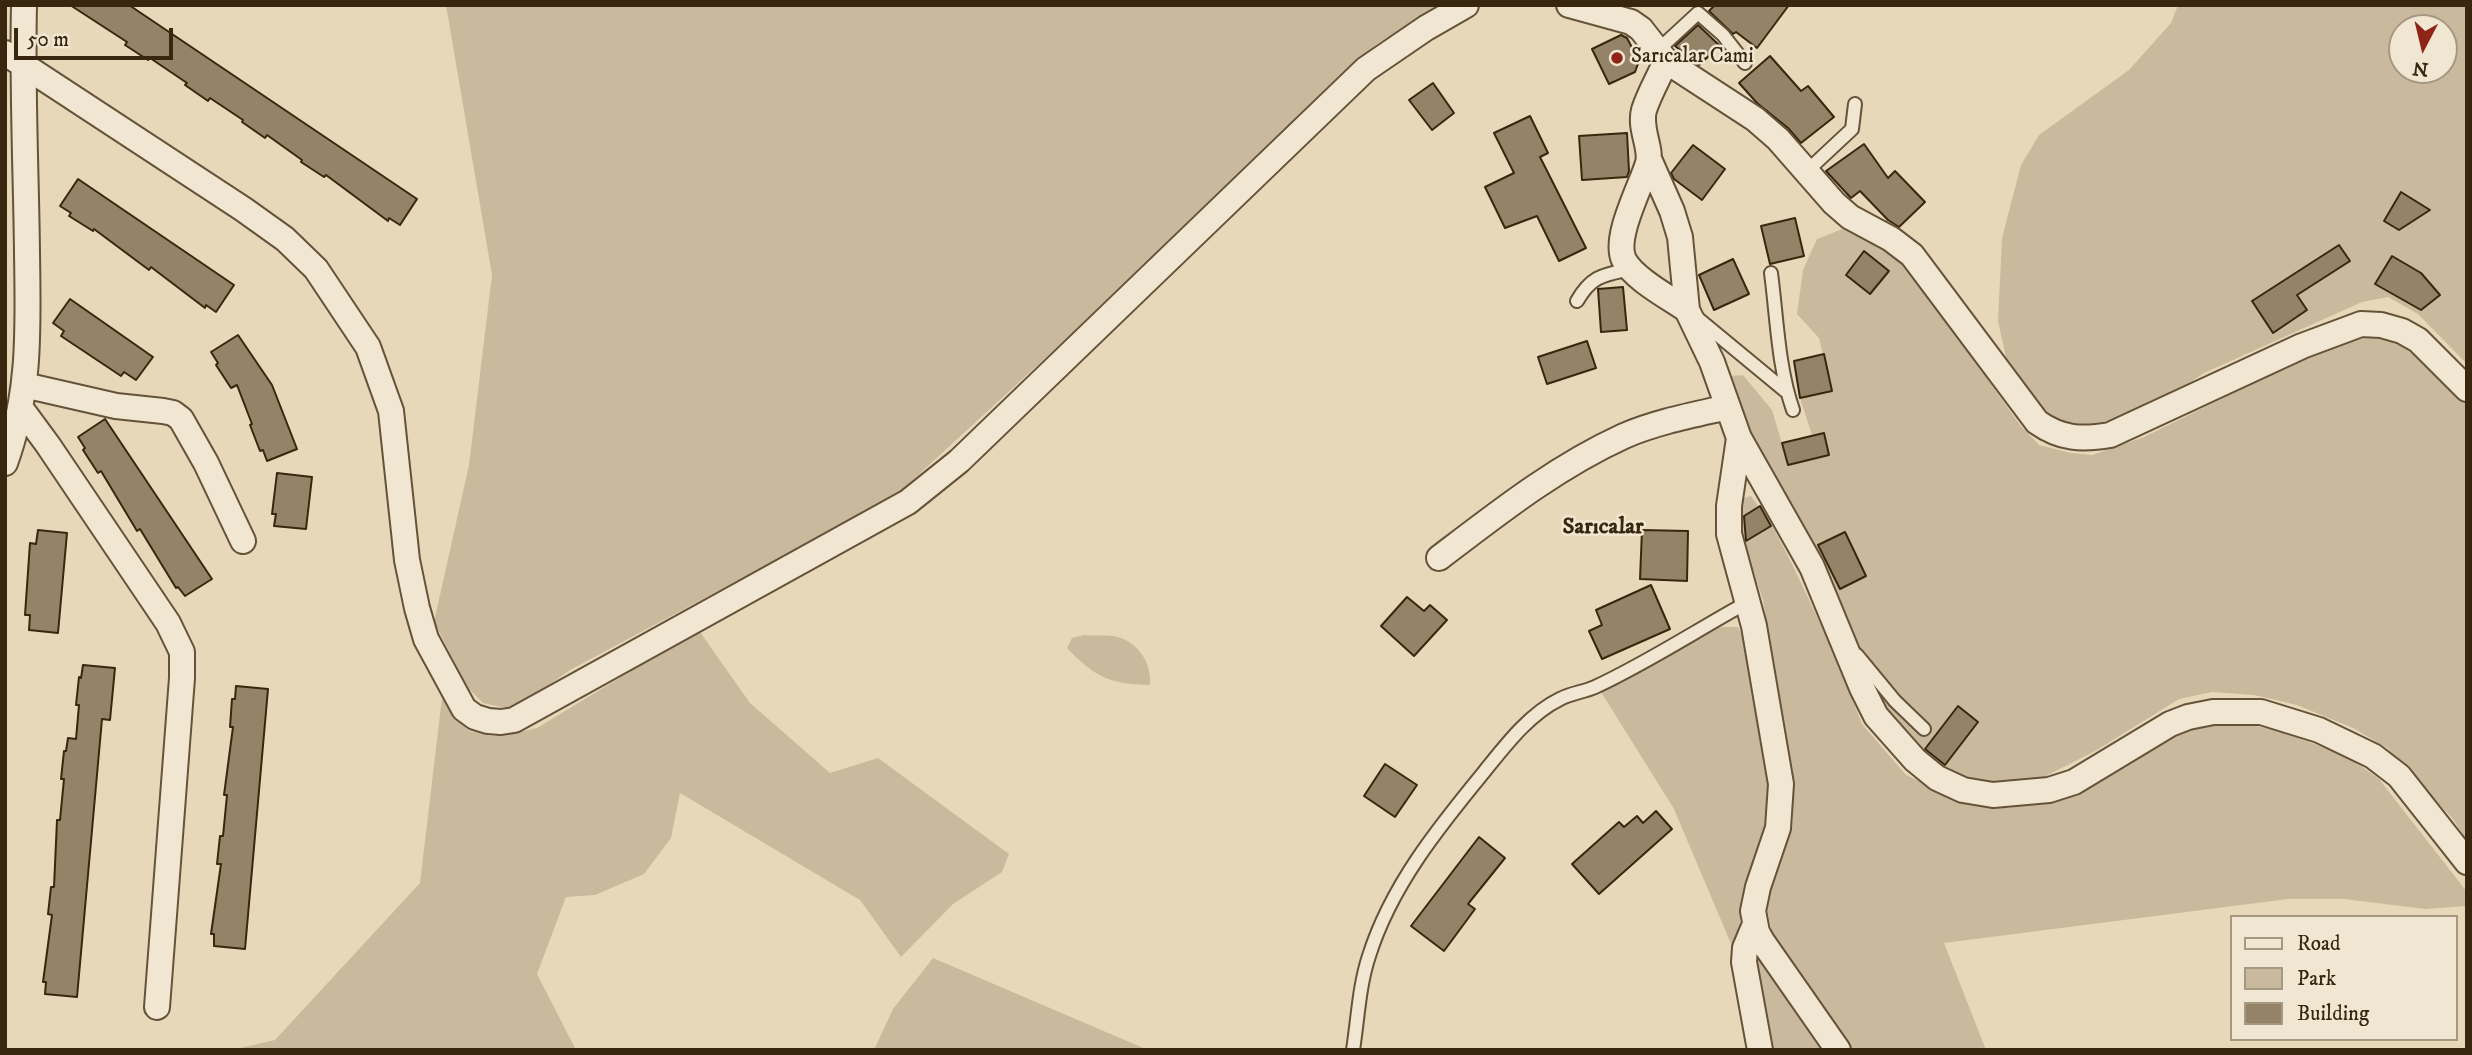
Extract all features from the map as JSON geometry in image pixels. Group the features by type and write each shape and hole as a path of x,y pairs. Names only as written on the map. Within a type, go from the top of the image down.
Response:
{"street":[{"path":"5,464 22,396 29,331 14,59 24,5"},
{"path":"14,59 243,209 285,239 323,279 368,347 391,411 396,436 407,560 426,639 464,709 475,717 501,722 514,720 908,502 958,461 1366,69 1465,5"},
{"path":"1569,5 1631,22 1641,29 1662,56 1755,119 1777,139 1833,203 1850,217 1891,239 1912,255 2037,422 2050,432 2067,438 2088,439 2110,435 2302,346 2361,324 2381,325 2402,331 2418,340 2467,389"},
{"path":"1662,56 1642,119 1649,159 1672,211 1680,237 1687,310 1712,362 1739,438 1812,567 1876,716 1915,760 1937,778 1963,790 1993,795 2049,790 2074,782 2170,724 2188,717 2213,712 2261,712 2319,730 2373,756 2399,776 2467,862"},
{"path":"1649,159 1623,238 1622,254 1631,269 1687,310"},
{"path":"22,396 163,411 181,419 206,463 243,541"},
{"path":"22,396 48,445 161,612 181,652 182,678 158,1007"},
{"path":"1439,558 1575,461 1626,435 1669,421 1728,407"},
{"path":"1739,438 1728,521 1729,534 1748,601 1781,784 1778,828 1758,887 1753,911 1755,924 1762,941 1838,1050"},
{"path":"1755,924 1745,948 1744,962 1760,1050"}],"lane":[{"path":"1662,56 1698,13 1723,35 1745,62"},
{"path":"1806,172 1852,129 1855,104"},
{"path":"1577,301 1595,279 1631,269"},
{"path":"1771,273 1788,393 1793,410"},
{"path":"1687,310 1788,393"},
{"path":"1353,1050 1368,956 1385,915 1432,836 1507,744 1539,713 1559,699 1594,687 1748,601"},
{"path":"1843,639 1895,701 1924,729"}],"green space":[{"path":"446,5 1443,5 1378,43 1354,64 1126,284 904,488 819,537 570,670 518,707 501,707 483,703 468,688 434,622 469,465 492,275"},
{"path":"2178,5 2467,5 2467,364 2418,314 2388,297 2362,302 2204,373 2175,393 2121,417 2088,426 2060,421 2039,407 2009,371 1998,321 2002,238 2021,165 2039,135 2129,70 2171,23"},
{"path":"1845,228 1869,238 1906,265 2020,425 2039,445 2071,453 2092,455 2144,437 2276,372 2350,341 2371,337 2402,346 2431,368 2467,405 2467,840 2452,818 2387,748 2353,728 2297,705 2254,695 2212,692 2179,699 2097,750 2044,777 2005,784 1971,784 1951,774 1922,752 1889,716 1851,627 1747,423 1732,376 1743,375 1772,410 1788,464 1829,455 1824,433 1812,435 1800,398 1832,391 1819,338 1797,314 1803,270 1817,239"},
{"path":"1751,496 1772,525 1792,564 1834,652 1862,724 1906,775 1971,803 2009,808 2037,802 2182,728 2208,721 2240,723 2276,730 2347,756 2379,779 2467,892 2467,906 2425,909 2344,899 2288,899 1944,943 1986,1050 1849,1050 1772,932 1767,910 1770,888 1793,820 1792,794 1763,600 1736,520 1741,499"},
{"path":"1722,627 1738,627 1745,640 1771,788 1764,838 1741,907 1737,958 1674,809 1601,692 1705,632"},
{"path":"700,632 750,703 830,773 878,758 1009,854 1002,872 953,904 901,957 860,900 680,793 671,838 644,874 595,895 566,897 537,974 576,1050 232,1050 275,1040 420,883 442,698 453,716 470,731 491,736 537,728"},
{"path":"1084,635 1122,638 1136,647 1146,660 1150,685 1113,680 1086,666 1067,648 1072,638"},
{"path":"1760,953 1827,1050 1769,1050 1753,954"},
{"path":"933,958 1148,1050 874,1050 893,1009"}],"building":[{"path":"70,5 129,5 417,199 400,225 389,218 388,221 326,175 324,177 301,162 302,160 267,135 265,138 210,98 208,101 185,85 187,83 125,45 127,42"},
{"path":"1715,5 1789,5 1757,48 1736,32 1733,34 1709,11"},
{"path":"1698,25 1720,46 1699,65 1675,46"},
{"name":"Sarıcalar Cami","path":"1621,35 1627,38 1639,61 1635,72 1609,84 1592,49"},
{"path":"1770,56 1801,91 1808,86 1834,117 1801,143 1739,83"},
{"path":"1433,83 1454,113 1432,130 1409,100"},
{"path":"1530,116 1548,153 1540,157 1586,248 1559,261 1537,216 1505,228 1485,187 1514,173 1494,133"},
{"path":"1627,133 1627,177 1582,180 1579,136"},
{"path":"1864,144 1888,178 1895,171 1925,202 1899,227 1888,220 1860,191 1851,198 1826,171"},
{"path":"1693,145 1725,169 1702,200 1674,179 1671,173"},
{"path":"78,179 234,285 216,312 206,305 205,308 151,267 149,270 94,229 93,231 69,216 71,213 60,206"},
{"path":"2401,192 2430,210 2399,230 2384,221"},
{"path":"1795,218 1804,256 1770,264 1761,226"},
{"path":"2339,245 2350,261 2297,295 2307,310 2273,333 2252,301"},
{"path":"1864,251 1889,271 1870,294 1846,275"},
{"path":"2392,256 2421,273 2440,295 2421,310 2375,284"},
{"path":"1733,259 1749,294 1714,310 1699,275"},
{"path":"1623,287 1627,330 1601,332 1598,289"},
{"path":"70,299 153,357 136,380 124,372 121,376 61,336 64,331 53,323"},
{"path":"238,335 272,385 297,449 267,461 263,450 260,451 237,385 231,388 211,352"},
{"path":"1587,341 1596,368 1547,384 1538,357"},
{"path":"1824,354 1832,391 1800,398 1794,361"},
{"path":"105,419 212,579 185,596 176,588 101,471 98,473 83,450 85,448 78,437"},
{"path":"1824,433 1829,455 1788,465 1782,443"},
{"path":"277,473 312,477 306,529 274,526 276,514 272,514"},
{"path":"1760,506 1771,526 1746,541 1744,516"},
{"path":"38,530 67,533 58,633 29,630 30,615 25,615 30,543 36,544"},
{"path":"1642,530 1688,531 1687,581 1640,579"},
{"path":"1845,532 1866,576 1840,589 1818,545"},
{"path":"1651,585 1670,629 1602,659 1589,631 1602,625 1596,610"},
{"path":"1407,597 1424,611 1430,605 1447,620 1414,656 1381,626"},
{"path":"83,665 115,668 110,720 102,719 77,997 45,994 46,982 43,982 52,915 48,914 51,887 54,887 64,751 68,738 76,739 79,705 76,705"},
{"path":"236,686 268,689 245,949 214,946 214,934 211,934 221,864 217,864 220,836 223,836 227,795 224,795 233,727 230,727 232,699 235,699"},
{"path":"1958,706 1978,722 1945,765 1925,749"},
{"path":"1385,764 1417,785 1395,817 1364,796"},
{"path":"1656,811 1672,829 1599,894 1572,864 1619,822 1624,827 1637,816 1643,823"},
{"path":"1479,837 1505,858 1468,904 1475,909 1444,951 1411,926"}],"place":[{"name":"Sarıcalar Cami","path":"1617,58"}],"district":[{"name":"Sarıcalar","path":"1603,528"}]}
